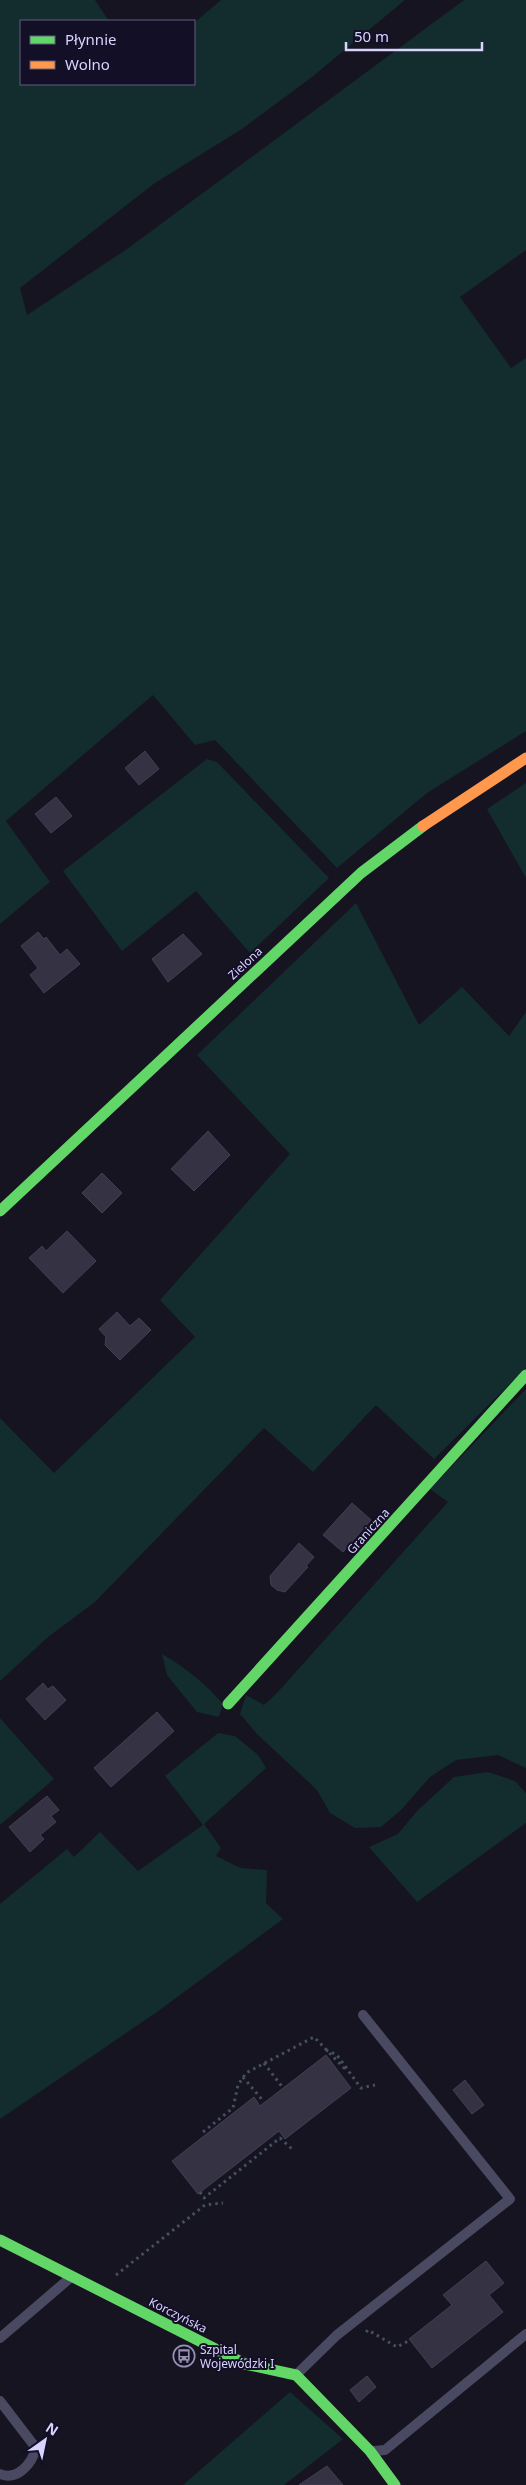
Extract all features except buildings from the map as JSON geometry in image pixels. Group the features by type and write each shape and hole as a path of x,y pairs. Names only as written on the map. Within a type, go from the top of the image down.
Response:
{"street":[{"name":"Zielona","path":"0,1211 361,873 420,829 526,758"},
{"name":"Graniczna","path":"228,1704 526,1375"},
{"name":"Korczyńska","path":"0,2240 245,2364 296,2375"},
{"path":"296,2375 370,2452 395,2485"}],"lane":[{"path":"296,2375 337,2335 510,2199 363,2015"},
{"path":"0,2338 72,2275"},
{"path":"370,2452 385,2450 526,2334"},
{"path":"0,2401 36,2448 31,2462 23,2470 13,2475 0,2474"}],"path":[{"path":"203,2132 233,2108 238,2085 246,2073 314,2037 344,2068 341,2070"},
{"path":"323,2048 338,2055 361,2088 375,2086"},
{"path":"264,2063 283,2088"},
{"path":"243,2077 264,2102"},
{"path":"200,2192 204,2198 280,2138 292,2148"},
{"path":"98,2289 205,2204 223,2203"},
{"path":"361,2336 368,2330 397,2347 410,2340"}],"green space":[{"path":"0,0 95,0 108,20 20,20 20,85 195,85 195,22 221,0 405,0 312,77 242,129 155,183 20,288 27,315 127,249 464,0 526,0 526,250 460,297 511,368 526,358 526,731 427,793 337,868 215,740 195,745 153,695 6,821 50,882 0,924"},
{"path":"207,759 217,762 329,878 250,953 196,891 122,951 63,871"},
{"path":"526,783 526,878 487,809"},
{"path":"356,903 419,1025 462,987 509,1036 526,1012 526,1368 434,1459 376,1405 313,1472 264,1428 95,1602 48,1637 0,1681 0,1418 54,1473 195,1337 160,1300 290,1154 197,1055"},
{"path":"526,1389 526,1768 498,1755 456,1760 430,1777 401,1810 381,1827 355,1828 330,1813 317,1790 257,1734 240,1714 246,1695 264,1705 276,1694 448,1502 430,1489"},
{"path":"162,1654 195,1676 216,1696 223,1704 219,1717 197,1712 167,1675"},
{"path":"0,1718 54,1779 0,1825"},
{"path":"218,1733 235,1736 258,1755 266,1768 204,1824 221,1848 216,1856 240,1868 267,1870 266,1903 283,1919 157,2012 0,2119 0,1904 67,1849 74,1857 100,1832 138,1871 203,1825 165,1776"},
{"path":"488,1772 515,1781 526,1793 526,1823 417,1902 369,1847 398,1834 417,1811 454,1777"},
{"path":"290,2392 343,2439 284,2485 183,2485"}],"traffic: fast":[{"path":"0,1211 361,873 423,826"},
{"path":"228,1704 526,1375"},
{"path":"0,2240 245,2364 296,2375 370,2451 395,2485"}],"traffic: slow":[{"path":"423,826 526,758"}],"place":[{"name":"Szpital Wojewódzki I","path":"184,2356"}]}
